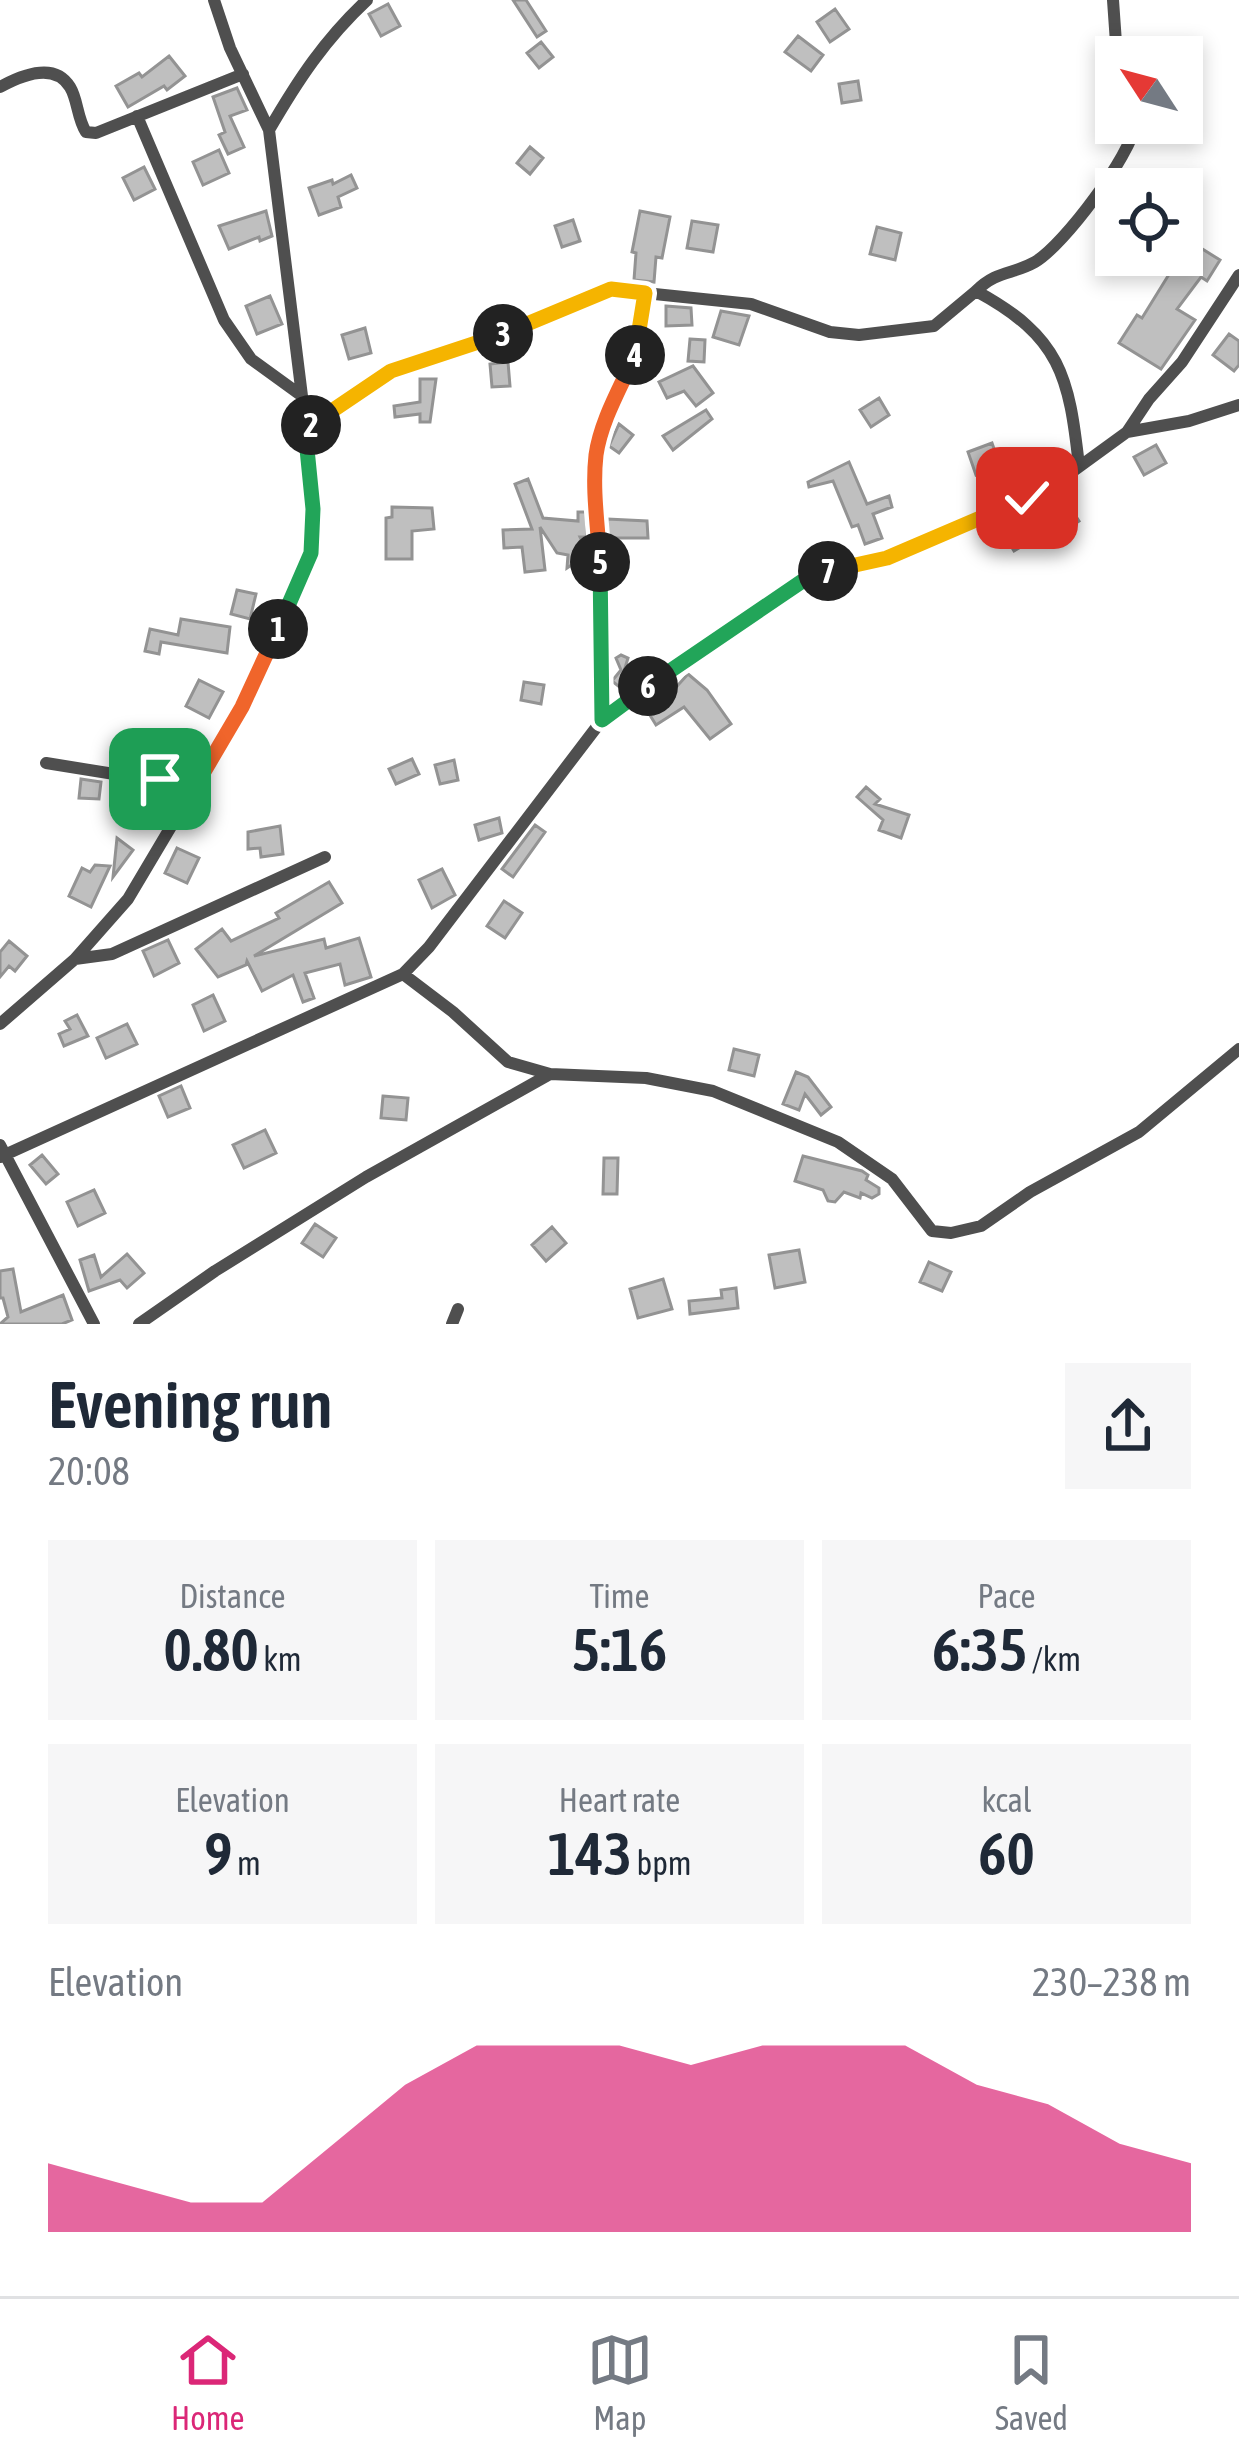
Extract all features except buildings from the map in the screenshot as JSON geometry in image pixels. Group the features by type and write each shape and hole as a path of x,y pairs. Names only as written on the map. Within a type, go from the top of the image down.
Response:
{"street":[{"path":"0,1024 75,959 128,899 242,707 311,553 313,509 302,397 269,130 214,0"},
{"path":"269,130 333,31 368,0"},
{"path":"1113,0 1116,36"},
{"path":"0,87 28,73 55,74 69,86 86,132 96,133 243,74"},
{"path":"137,116 224,320 251,358 302,397"},
{"path":"305,429 356,391 432,355 510,332 611,289 751,304 830,332 859,334 934,326 990,276 1030,265 1050,251 1125,144"},
{"path":"94,1324 2,1152 403,974 429,947 602,720 801,582 830,570 887,558 1027,498 1079,466 1127,432 1148,399 1182,362 1239,275"},
{"path":"976,291 1023,322 1058,363 1068,384 1079,466"},
{"path":"602,720 597,451 604,423 636,355 645,293"},
{"path":"1127,432 1189,421 1239,405"},
{"path":"46,764 195,787"},
{"path":"75,959 112,954 325,857"},
{"path":"403,974 508,1062 550,1074 646,1078 743,1102 866,1159 892,1179 932,1231 950,1233 981,1226 1030,1192 1139,1132 1239,1049"},
{"path":"140,1324 215,1271 367,1177 550,1074"},
{"path":"452,1324 458,1309"}],"route":[{"path":"160,779 195,787 242,707 298,587 313,534 305,429 391,371 510,332 611,289 645,293 636,355 604,423 597,451 602,720 801,582 830,570 887,558 1027,498"}]}
